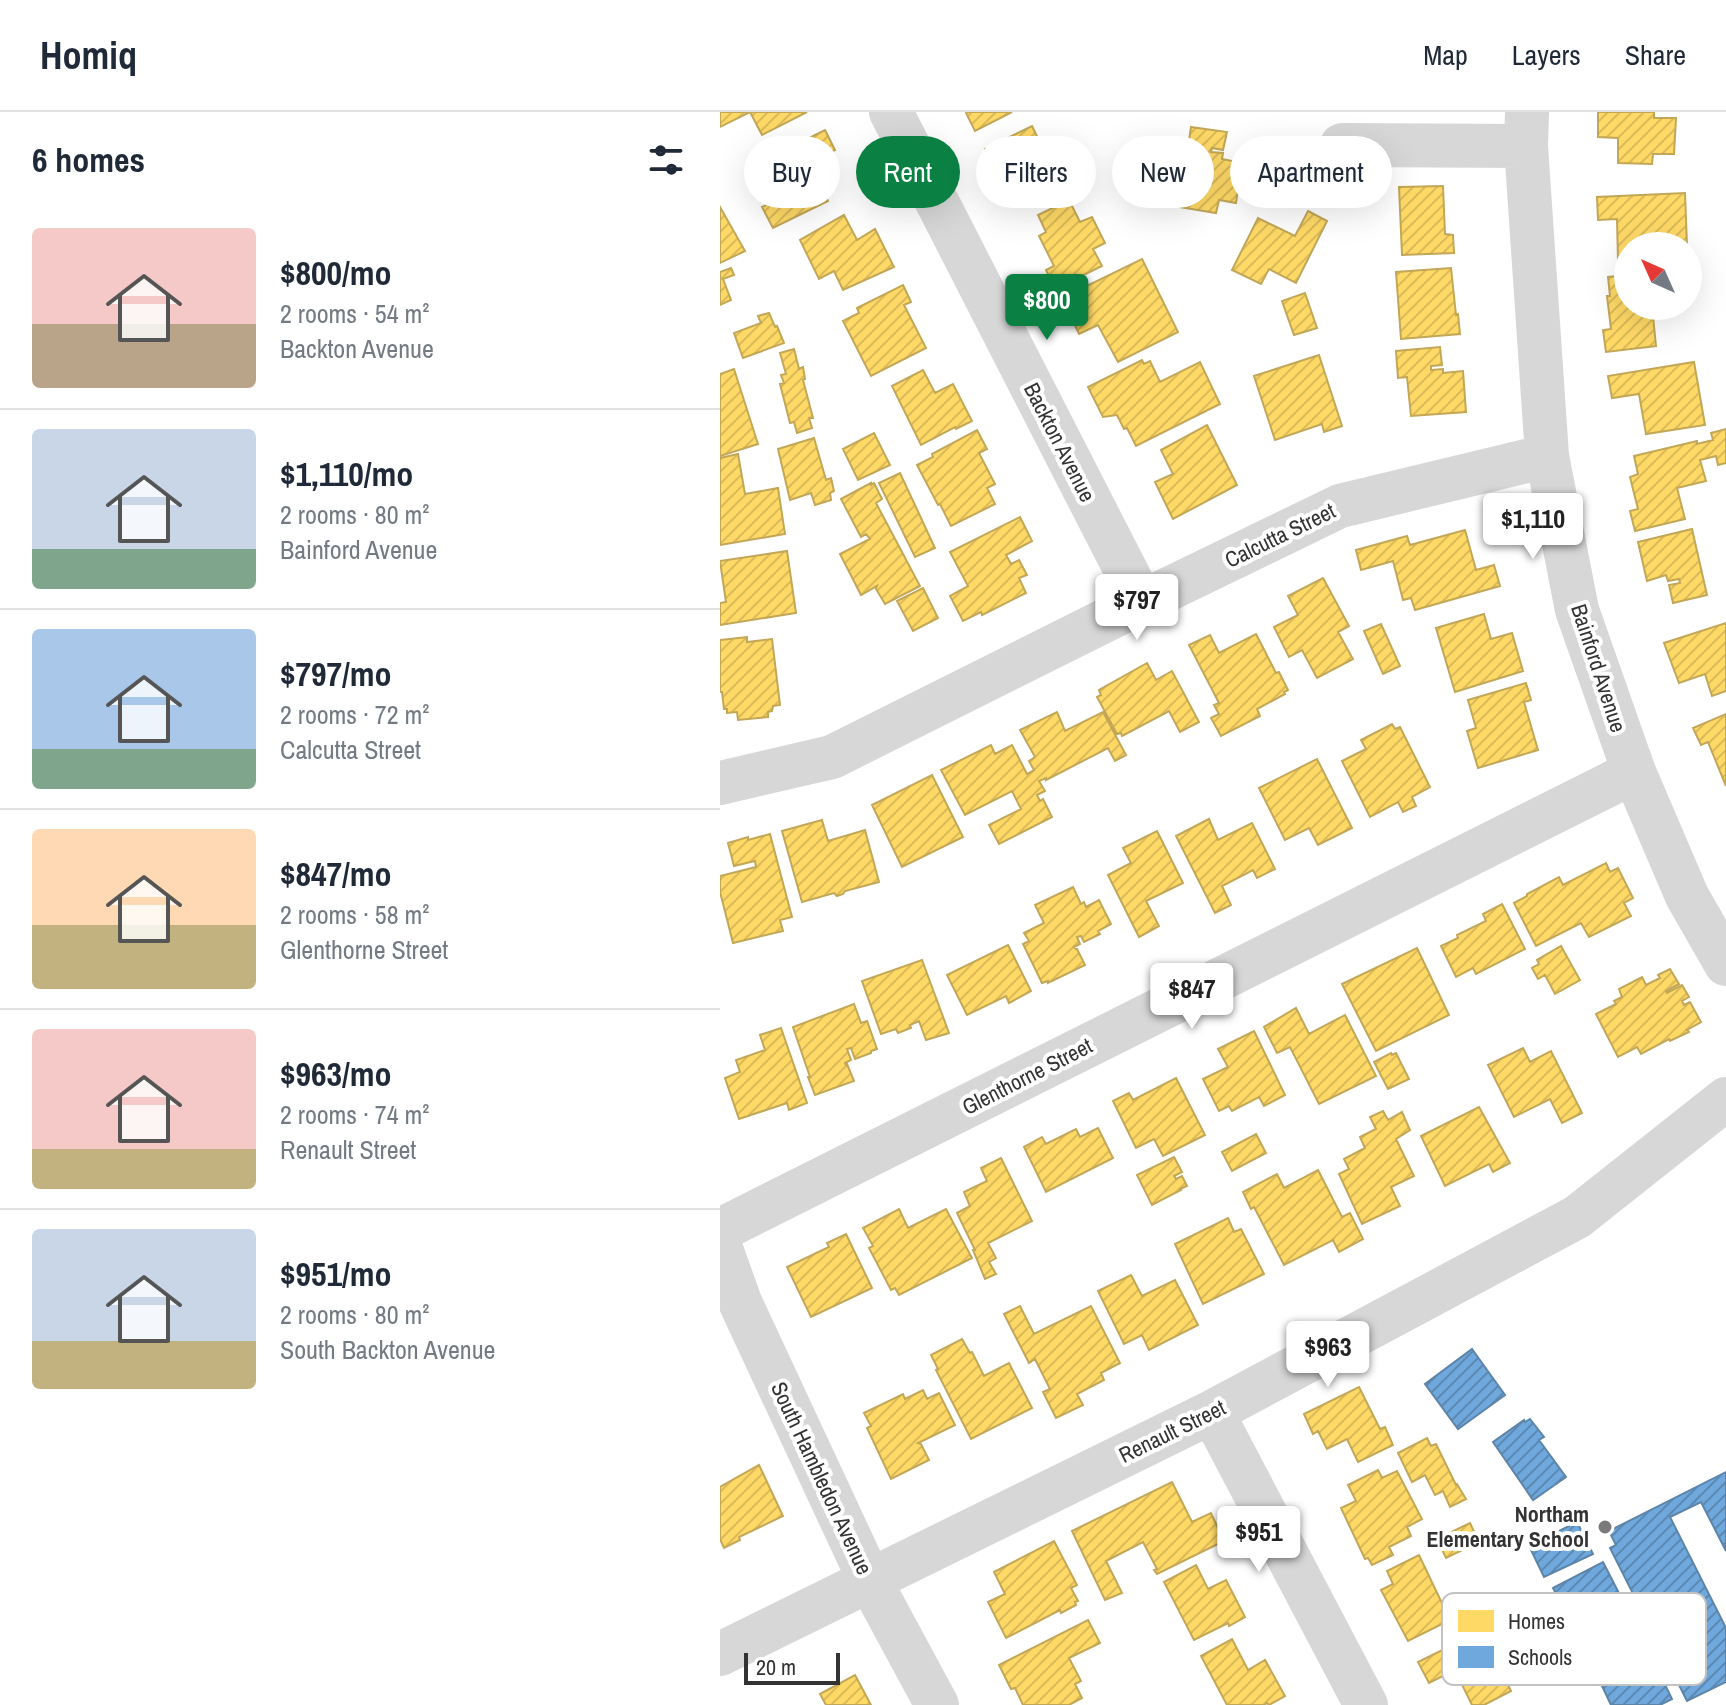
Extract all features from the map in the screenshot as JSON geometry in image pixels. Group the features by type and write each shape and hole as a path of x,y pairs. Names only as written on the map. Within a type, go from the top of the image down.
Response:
{"street":[{"name":"Backton Avenue","path":"891,112 1142,602"},
{"path":"1392,141 1526,129"},
{"name":"Bainford Avenue","path":"1526,129 1547,456 1577,610 1634,772 1687,896 1726,964"},
{"name":"Calcutta Street","path":"720,783 832,757 1340,506 1547,456"},
{"name":"Glenthorne Street","path":"720,1230 1634,772"},
{"name":"Renault Street","path":"720,1654 1212,1412 1577,1217 1726,1099"},
{"name":"South Hambledon Avenue","path":"720,1246 740,1302 869,1579 937,1705"},
{"path":"1212,1412 1366,1705"}],"building: Homes":[{"path":"720,112 750,112 720,127"},
{"path":"750,112 807,112 762,135"},
{"path":"967,112 1012,112 975,131 966,113"},
{"path":"1598,112 1654,112 1654,118 1676,118 1674,154 1653,154 1652,164 1618,163 1618,138 1598,137"},
{"path":"1032,126 1037,136 1012,136"},
{"path":"1191,127 1227,132 1223,150 1214,148 1214,136 1190,136"},
{"path":"825,130 828,136 813,136"},
{"path":"1214,152 1223,153 1222,159 1230,161 1230,202 1219,200 1216,213 1185,208 1214,208"},
{"path":"1443,186 1445,234 1453,235 1454,253 1402,255 1399,187"},
{"path":"1685,193 1686,232 1617,232 1617,219 1598,220 1597,197"},
{"path":"720,207 745,251 720,263"},
{"path":"763,208 814,208 773,228"},
{"path":"1052,208 1073,208 1080,222 1092,217 1105,243 1093,249 1102,266 1055,289 1046,270 1054,266 1039,236 1046,232 1038,215"},
{"path":"1308,211 1327,221 1296,283 1269,269 1261,284 1232,270 1258,218 1295,236"},
{"path":"844,215 857,240 875,229 894,267 843,290 834,271 819,279 800,240"},
{"path":"1142,259 1178,332 1118,362 1098,325 1079,334 1062,298"},
{"path":"731,268 734,275 723,279 731,300 720,305 720,272"},
{"path":"1451,268 1460,334 1401,339 1396,272"},
{"path":"1614,276 1614,320 1653,320 1656,346 1606,352 1603,330 1611,329 1608,277"},
{"path":"903,285 911,302 904,305 926,348 871,376 843,321 859,313 857,308"},
{"path":"1305,293 1317,328 1294,335 1282,301"},
{"path":"769,313 784,343 743,358 734,333 761,323 758,316"},
{"path":"1440,347 1442,365 1431,366 1431,370 1443,369 1443,373 1463,371 1466,412 1411,416 1407,377 1398,378 1396,351"},
{"path":"794,349 799,369 803,367 803,380 813,418 809,418 812,428 797,433 794,422 790,423 780,384 784,383 781,375 786,374 780,353"},
{"path":"1319,355 1342,426 1324,432 1322,424 1275,440 1254,376"},
{"path":"1142,360 1144,364 1150,361 1160,382 1200,362 1220,404 1136,446 1117,415 1103,417 1088,387"},
{"path":"1694,362 1705,425 1646,434 1639,394 1612,398 1608,376"},
{"path":"734,369 758,444 720,456 720,374"},
{"path":"923,370 935,393 953,384 972,421 921,445 892,386"},
{"path":"1207,425 1237,485 1173,519 1155,482 1173,474 1161,450"},
{"path":"1726,429 1726,463 1718,465 1716,456 1700,460 1706,481 1677,488 1685,519 1635,531 1630,511 1638,509 1630,477 1638,474 1634,456 1713,440 1711,433"},
{"path":"977,430 987,449 979,453 995,484 987,488 995,504 951,526 917,465"},
{"path":"874,433 890,465 858,480 843,449"},
{"path":"814,438 826,480 831,478 834,491 830,493 831,500 815,505 811,493 790,500 778,449"},
{"path":"738,454 745,494 778,488 785,534 720,545 720,458"},
{"path":"900,473 935,548 915,557 879,483"},
{"path":"874,483 882,499 876,503 920,586 885,604 877,586 861,595 840,554 870,539 866,534 861,537 841,499"},
{"path":"1020,517 1032,541 1006,555 1011,564 1019,560 1027,575 1019,578 1026,593 963,621 950,596 968,586 950,552"},
{"path":"1692,529 1707,595 1673,603 1669,585 1680,583 1679,579 1668,581 1666,575 1647,581 1638,542"},
{"path":"1465,530 1476,570 1494,565 1500,586 1415,610 1411,598 1403,600 1393,561 1361,570 1356,550 1407,536 1410,545"},
{"path":"787,551 796,613 720,625 720,603 726,602 720,561"},
{"path":"1323,578 1349,626 1338,632 1353,659 1317,678 1302,650 1289,657 1274,627 1298,615 1288,596"},
{"path":"923,588 938,618 913,631 897,601"},
{"path":"1484,614 1491,639 1512,633 1523,671 1455,692 1436,628"},
{"path":"1726,623 1726,691 1712,696 1705,674 1679,683 1664,643"},
{"path":"1381,624 1400,666 1383,674 1364,631"},
{"path":"1256,634 1288,690 1257,709 1260,716 1221,736 1211,718 1219,714 1214,705 1219,703 1189,645 1210,635 1219,653"},
{"path":"747,637 747,642 772,639 780,705 773,706 768,717 738,720 737,712 727,713 724,709 720,692 720,640"},
{"path":"1147,663 1156,680 1172,671 1199,722 1180,732 1169,711 1122,736 1121,733 1117,734 1097,697 1101,695 1099,690"},
{"path":"1526,683 1531,700 1524,702 1538,750 1478,768 1467,731 1476,728 1468,700"},
{"path":"1057,712 1065,731 1103,712 1126,755 1115,761 1108,748 1039,781 1045,791 1037,795 1040,801 1043,799 1052,817 999,844 989,825 1021,809 1012,791 965,815 941,770 991,745 995,754 1012,745 1027,774 1034,770 1029,761 1035,757 1020,730"},
{"path":"1726,714 1726,786 1708,742 1701,745 1693,728"},
{"path":"1392,724 1395,729 1400,727 1430,787 1412,797 1416,806 1403,812 1398,802 1370,817 1342,761 1366,749 1361,740"},
{"path":"1317,759 1352,828 1318,845 1309,828 1285,840 1259,788"},
{"path":"932,775 963,837 902,867 872,805"},
{"path":"1209,819 1218,840 1252,823 1275,869 1257,878 1253,870 1222,886 1231,905 1215,913 1176,836"},
{"path":"822,820 828,841 865,830 879,882 837,896 834,893 802,902 782,831"},
{"path":"1157,831 1183,883 1146,901 1159,926 1139,937 1108,875 1131,863 1123,848"},
{"path":"770,834 792,917 780,920 783,931 733,943 720,892 720,876 756,867 755,861 734,866 728,843"},
{"path":"1606,863 1610,872 1618,868 1633,898 1624,903 1631,916 1589,937 1581,923 1536,946 1514,903 1559,877 1563,885"},
{"path":"1073,887 1081,904 1084,902 1086,907 1099,900 1111,924 1084,942 1081,936 1077,937 1080,944 1074,947 1085,965 1042,983 1023,944 1029,941 1024,933 1044,923 1035,905"},
{"path":"1502,904 1525,949 1476,974 1473,968 1456,977 1441,946 1486,921 1483,914"},
{"path":"1008,945 1031,991 1009,1003 1006,996 967,1015 947,975"},
{"path":"1561,946 1580,980 1555,994 1545,975 1538,979 1532,968 1539,964 1537,960"},
{"path":"1417,948 1449,1015 1376,1051 1342,984"},
{"path":"922,960 949,1033 926,1040 919,1021 898,1033 896,1029 881,1034 862,981"},
{"path":"1670,969 1679,984 1667,993 1682,985 1689,997 1682,1001 1684,1005 1690,1002 1701,1022 1687,1030 1689,1032 1641,1054 1637,1047 1618,1057 1596,1014 1616,1004 1614,1001 1622,997 1619,989 1642,977 1646,985"},
{"path":"854,1004 861,1023 867,1021 877,1049 855,1059 851,1048 847,1049 851,1060 845,1063 854,1081 815,1095 793,1027"},
{"path":"1296,1008 1309,1034 1345,1015 1376,1076 1319,1104 1290,1047 1277,1053 1264,1027"},
{"path":"781,1028 807,1103 789,1110 787,1103 739,1119 725,1078 740,1072 736,1060 765,1050 760,1035"},
{"path":"1254,1031 1285,1095 1264,1106 1259,1097 1232,1111 1229,1106 1219,1111 1203,1079 1228,1067 1218,1049"},
{"path":"1523,1048 1530,1062 1551,1051 1582,1113 1562,1123 1550,1099 1514,1117 1488,1065"},
{"path":"1396,1053 1409,1079 1388,1089 1374,1062"},
{"path":"1176,1078 1205,1135 1163,1156 1154,1139 1136,1148 1113,1101 1129,1093 1133,1100"},
{"path":"1479,1107 1510,1163 1493,1172 1489,1164 1445,1186 1421,1136"},
{"path":"1383,1111 1388,1120 1402,1112 1410,1130 1396,1139 1414,1176 1391,1187 1400,1206 1362,1224 1339,1174 1349,1169 1344,1159 1365,1148 1360,1137 1376,1129 1370,1117"},
{"path":"1098,1128 1113,1158 1046,1192 1024,1147 1042,1137 1046,1144 1076,1129 1080,1137"},
{"path":"1256,1134 1266,1153 1232,1171 1222,1152"},
{"path":"1174,1157 1182,1172 1174,1176 1176,1179 1182,1176 1187,1186 1152,1205 1137,1175"},
{"path":"1001,1158 1032,1221 988,1243 996,1258 989,1262 996,1274 985,1279 957,1213 970,1206 964,1192 987,1181 981,1168"},
{"path":"1318,1170 1342,1217 1350,1213 1363,1239 1339,1252 1333,1240 1284,1265 1243,1192 1277,1174 1284,1188"},
{"path":"899,1209 908,1228 946,1209 972,1258 899,1295 895,1288 891,1290 869,1248 873,1246 863,1228"},
{"path":"1228,1218 1234,1232 1241,1229 1264,1274 1203,1304 1175,1244"},
{"path":"846,1234 872,1288 811,1317 787,1267 829,1247 827,1243"},
{"path":"1131,1275 1142,1296 1175,1280 1198,1325 1149,1350 1142,1335 1124,1344 1098,1291"},
{"path":"1020,1306 1034,1334 1091,1306 1120,1363 1101,1373 1104,1380 1077,1394 1083,1405 1056,1418 1043,1392 1050,1389 1035,1359 1029,1363 1004,1314"},
{"path":"962,1339 984,1376 1009,1363 1032,1408 971,1439 931,1355"},
{"path":"1359,1387 1380,1429 1385,1427 1393,1445 1358,1462 1347,1439 1327,1449 1318,1431 1313,1434 1304,1414"},
{"path":"923,1390 927,1399 939,1393 955,1425 918,1443 929,1460 891,1479 867,1428 871,1426 864,1413 903,1394 905,1399"},
{"path":"1427,1438 1431,1446 1436,1444 1466,1499 1450,1507 1443,1491 1435,1495 1425,1475 1412,1482 1398,1453"},
{"path":"759,1465 783,1516 739,1537 740,1540 724,1548 720,1539 720,1487"},
{"path":"1378,1470 1382,1478 1397,1471 1422,1519 1407,1527 1411,1536 1389,1547 1393,1555 1372,1565 1368,1558 1365,1559 1341,1508 1356,1501 1348,1485"},
{"path":"1172,1482 1192,1522 1211,1513 1224,1541 1157,1574 1143,1542 1106,1561 1122,1593 1105,1600 1072,1531"},
{"path":"1470,1523 1479,1542 1446,1558 1437,1539"},
{"path":"1054,1541 1077,1585 1071,1588 1078,1601 1061,1613 1060,1610 1006,1638 988,1602 1005,1594 994,1572"},
{"path":"1419,1555 1442,1603 1442,1624 1408,1641 1381,1590 1393,1584 1387,1571"},
{"path":"1196,1565 1208,1589 1226,1580 1245,1617 1194,1640 1164,1582"},
{"path":"1088,1620 1100,1643 1069,1658 1081,1681 1075,1684 1082,1698 1069,1705 1023,1705 999,1665"},
{"path":"1232,1639 1248,1670 1265,1660 1285,1696 1269,1705 1227,1705 1201,1656"},
{"path":"1442,1650 1442,1676 1429,1683 1418,1662"},
{"path":"855,1675 871,1705 826,1705 820,1694"},
{"path":"1462,1685 1508,1685 1511,1691 1484,1705 1472,1705"}],"building: Schools":[{"path":"1472,1349 1505,1395 1458,1429 1425,1384"},
{"path":"1530,1419 1544,1437 1539,1440 1566,1477 1533,1500 1493,1442"},
{"path":"1726,1472 1726,1551 1701,1502 1670,1517 1726,1628 1726,1682 1687,1701 1679,1685 1706,1685 1706,1593 1633,1593 1610,1548 1616,1545 1609,1531"},
{"path":"1577,1522 1593,1554 1544,1577 1529,1546"},
{"path":"1603,1562 1619,1593 1556,1593 1553,1588"},
{"path":"1665,1685 1672,1699 1660,1705 1611,1705 1602,1686"}],"place":[{"name":"Northam Elementary School","path":"1605,1527"}]}
